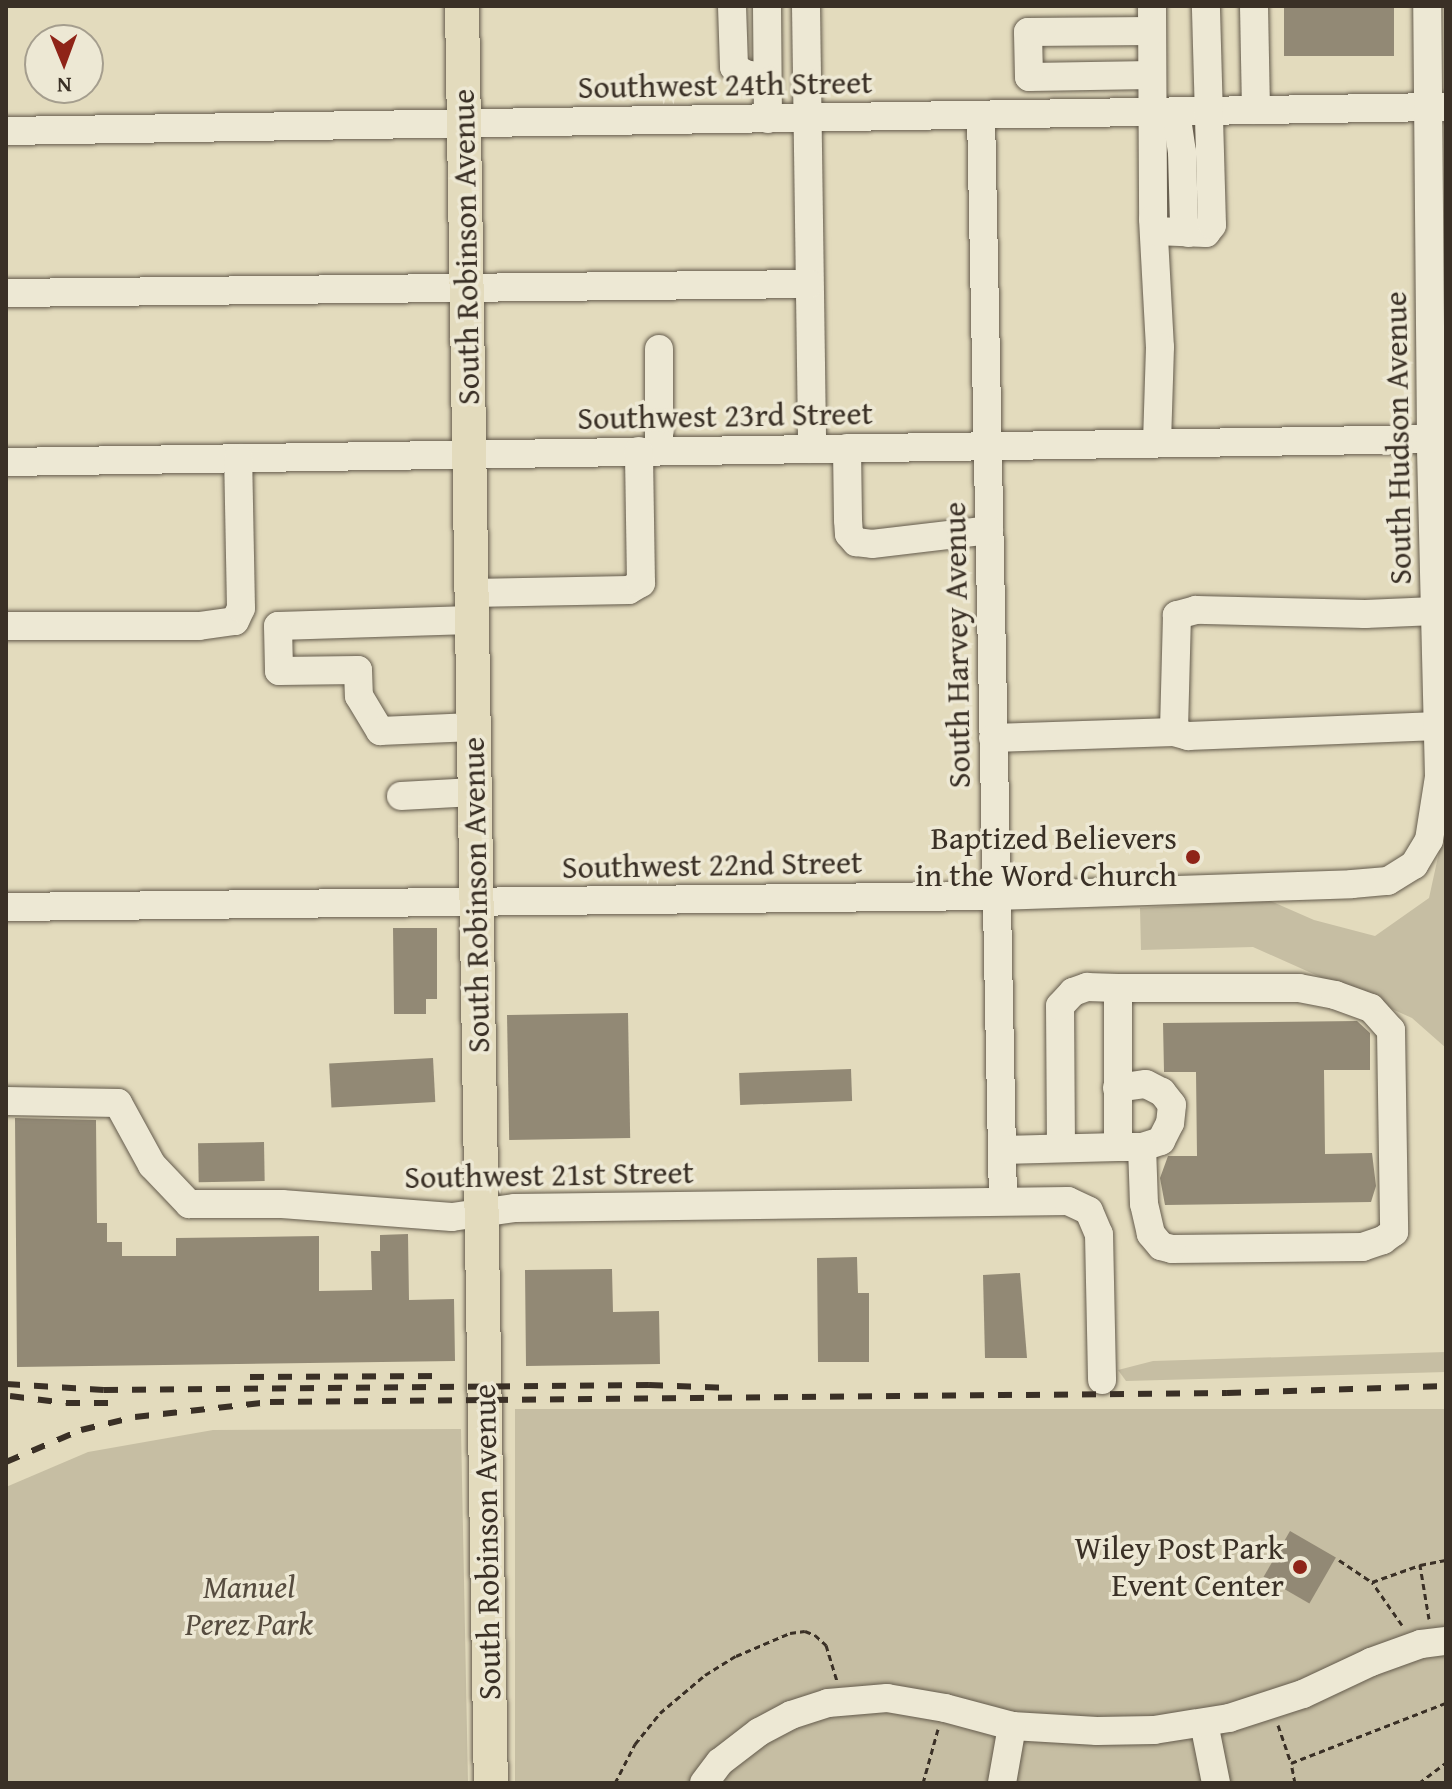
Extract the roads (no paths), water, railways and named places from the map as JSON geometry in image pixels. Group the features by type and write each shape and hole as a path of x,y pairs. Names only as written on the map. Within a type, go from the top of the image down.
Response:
{"main road":[{"name":"South Robinson Avenue","path":"462,6 491,1783"}],"street":[{"path":"732,6 734,67 745,74 767,78"},
{"path":"767,6 768,119"},
{"path":"806,6 812,449"},
{"path":"1154,231 1206,233 1212,225 1206,6"},
{"path":"1254,6 1256,110"},
{"name":"South Hudson Avenue","path":"1414,865 1429,840 1439,777 1435,611 1438,107 1427,6"},
{"path":"1152,75 1029,77 1028,32 1152,18 1152,75 1182,152 1184,225 1188,233"},
{"name":"Southwest 24th Street","path":"6,131 1438,107"},
{"path":"1157,443 1160,347 1154,231 1164,112"},
{"name":"South Harvey Avenue","path":"981,115 1003,1201"},
{"path":"6,293 466,291 809,284"},
{"path":"473,727 380,731 359,696 358,670 279,671 278,626 629,590 641,583 659,349"},
{"name":"Southwest 23rd Street","path":"6,462 1438,439"},
{"path":"847,448 849,534 856,542 872,544 989,530"},
{"path":"6,626 199,626 235,621 241,608 238,458"},
{"path":"1174,732 1177,615 1196,610 1365,614 1435,611"},
{"path":"993,738 1174,732 1188,736 1438,726"},
{"path":"401,796 474,792"},
{"name":"Southwest 22nd Street","path":"6,907 996,896 1352,884 1388,881 1414,865"},
{"path":"1061,1148 1060,1006 1073,992 1087,987 1299,988 1335,995 1371,1008 1391,1030 1394,1232 1383,1240 1363,1247 1172,1249 1161,1246 1151,1234 1117,1088 1118,988"},
{"path":"1002,1150 1130,1147 1161,1141 1170,1123 1172,1105 1162,1092 1146,1084 1117,1088"},
{"name":"Southwest 21st Street","path":"6,1101 118,1103 152,1165 189,1204 282,1204 452,1217 531,1208 1003,1201"},
{"path":"1003,1201 1068,1201 1084,1207 1094,1217 1100,1244 1102,1380"},
{"path":"704,1783 720,1762 759,1732 791,1715 828,1703 887,1698 913,1701 1012,1726 1097,1731 1154,1730 1204,1723 1303,1694 1371,1662 1421,1644 1446,1641"},
{"path":"1204,1723 1216,1783"},
{"path":"1002,1783 1012,1726"}],"railway":[{"path":"250,1377 446,1376"},
{"path":"6,1384 104,1390 649,1385 730,1388"},
{"path":"6,1462 81,1430 135,1417 270,1402 1227,1393 1446,1386"},
{"path":"10,1396 66,1403 112,1403"}],"place":[{"name":"Baptized Believers in the Word Church","path":"1193,857"},
{"name":"Wiley Post Park Event Center","path":"1300,1567"}],"park label":[{"name":"Manuel Perez Park","path":"249,1606"}]}
